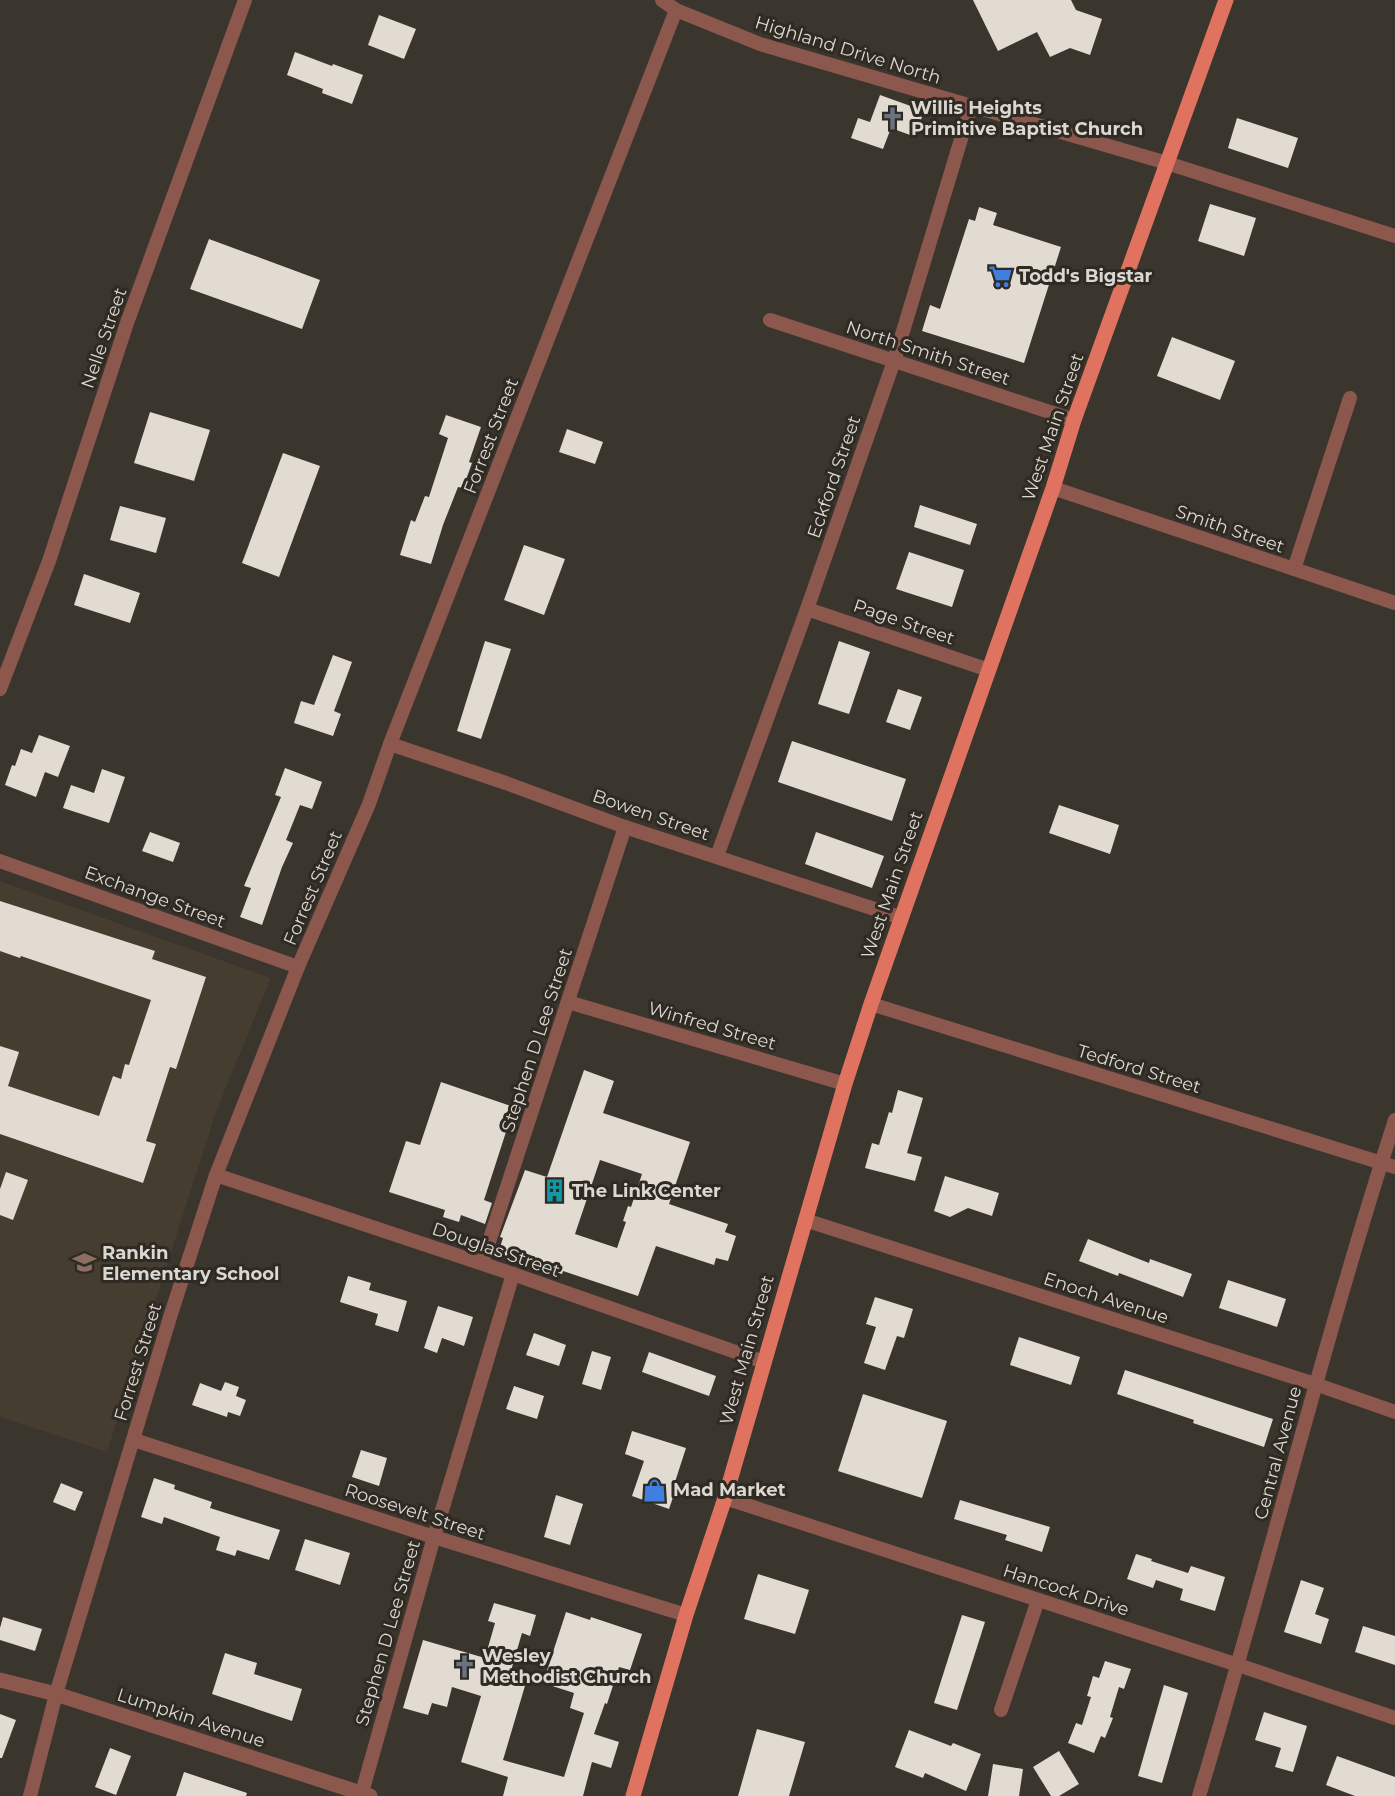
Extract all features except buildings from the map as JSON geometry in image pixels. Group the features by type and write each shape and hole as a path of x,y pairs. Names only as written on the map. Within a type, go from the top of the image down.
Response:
{"main road":[{"name":"West Main Street","path":"633,1796 686,1615 724,1498 845,1084 871,1004 1053,488 1074,420 1226,0"}],"street":[{"name":"Nelle Street","path":"0,689 49,561 127,323 245,0"},
{"name":"Highland Drive North","path":"662,0 676,10 760,44 1167,163 1395,236"},
{"name":"Forrest Street","path":"30,1796 56,1694 171,1314 216,1175 298,967 369,804 390,744 676,10"},
{"name":"Eckford Street","path":"717,856 894,361 970,106"},
{"name":"North Smith Street","path":"770,320 1074,420"},
{"path":"1294,569 1350,398"},
{"name":"Smith Street","path":"1053,488 1395,603"},
{"name":"Page Street","path":"807,609 988,670"},
{"name":"Bowen Street","path":"390,744 506,783 625,827 902,918"},
{"name":"Stephen D Lee Street","path":"482,1263 625,827"},
{"name":"Exchange Street","path":"0,861 298,967"},
{"name":"Winfred Street","path":"568,1002 845,1084"},
{"name":"Tedford Street","path":"871,1004 1395,1167"},
{"name":"Central Avenue","path":"1198,1796 1238,1665 1315,1384 1395,1120"},
{"name":"Douglas Street","path":"216,1175 482,1263 764,1362"},
{"name":"Enoch Avenue","path":"805,1220 1315,1384 1395,1412"},
{"name":"Stephen D Lee Street","path":"364,1795 434,1537 513,1274"},
{"name":"Roosevelt Street","path":"134,1440 434,1537 686,1615"},
{"name":"Hancock Drive","path":"724,1498 1395,1718"},
{"path":"1001,1710 1038,1600"},
{"name":"Lumpkin Avenue","path":"0,1680 56,1694 364,1795"}],"shaded area":[{"name":"Rankin Elementary School","path":"0,881 271,978 217,1109 107,1452 0,1417"}],"place":[{"name":"Willis Heights Primitive Baptist Church","path":"893,118"},
{"name":"Todd's Bigstar","path":"1001,276"},
{"name":"The Link Center","path":"554,1191"},
{"name":"Rankin Elementary School","path":"84,1263"},
{"name":"Mad Market","path":"655,1490"},
{"name":"Wesley Methodist Church","path":"464,1666"}]}
